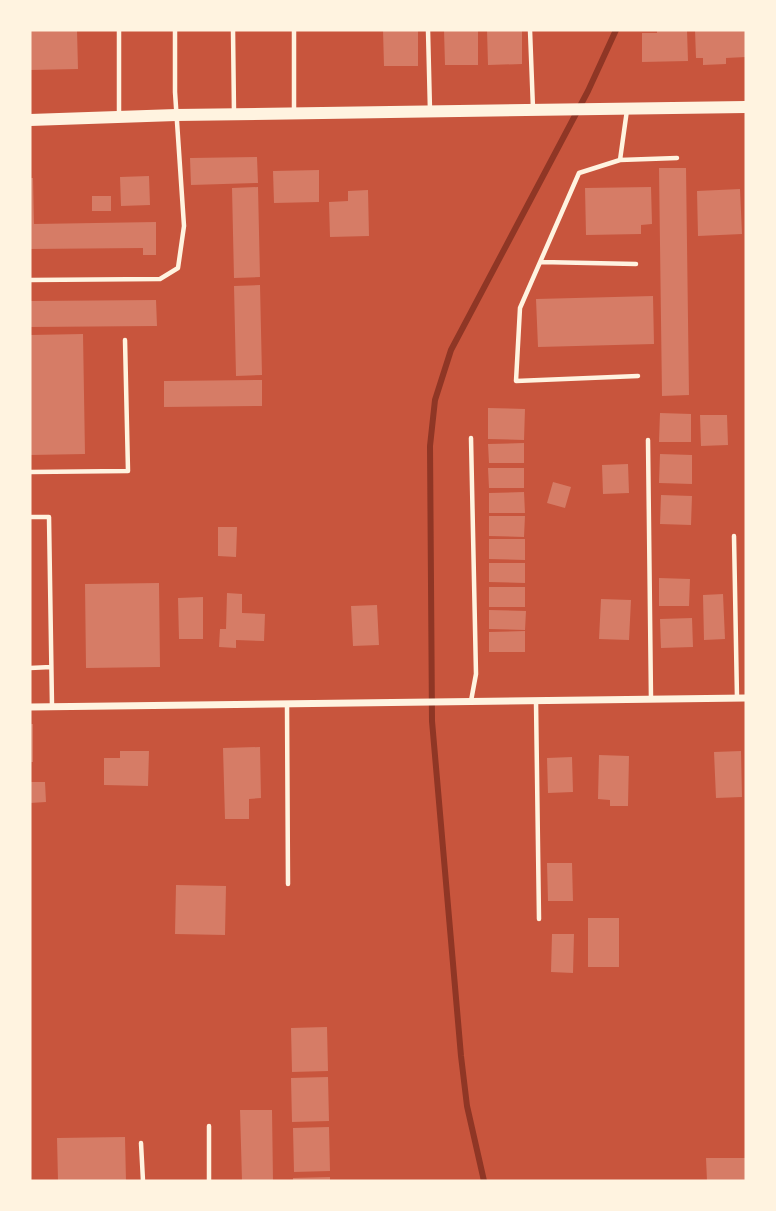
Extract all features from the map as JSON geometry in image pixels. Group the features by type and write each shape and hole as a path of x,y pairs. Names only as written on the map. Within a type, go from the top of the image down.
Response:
{"street":[{"path":"30,120 176,115 746,107"},
{"path":"30,707 746,698"}],"lane":[{"path":"119,30 120,117"},
{"path":"30,279 160,279 178,268 184,226 176,115 175,30"},
{"path":"233,30 234,114"},
{"path":"294,30 294,113"},
{"path":"428,30 430,111"},
{"path":"530,30 533,110"},
{"path":"620,160 628,109"},
{"path":"638,376 516,381 520,308 579,173 620,160 677,158"},
{"path":"541,261 636,264"},
{"path":"30,472 128,471 125,340"},
{"path":"471,438 475,674 471,701"},
{"path":"649,440 651,699"},
{"path":"30,517 49,517 52,706"},
{"path":"734,536 737,698"},
{"path":"30,668 51,667"},
{"path":"536,700 539,919"},
{"path":"287,703 288,884"},
{"path":"209,1126 209,1181"},
{"path":"141,1143 143,1181"}],"building":[{"path":"30,30 77,30 78,69 30,70"},
{"path":"383,30 418,30 418,66 384,66"},
{"path":"444,30 478,30 478,65 445,65"},
{"path":"487,30 522,30 522,64 488,65"},
{"path":"657,30 687,30 688,61 642,62 642,33 657,33"},
{"path":"695,30 745,30 746,57 726,58 726,64 703,65 703,58 696,58"},
{"path":"257,157 258,183 191,185 190,158"},
{"path":"659,168 686,168 689,395 662,396"},
{"path":"319,170 319,202 274,203 273,171"},
{"path":"149,176 150,205 121,206 120,177"},
{"path":"30,178 33,178 34,224 156,222 156,255 143,255 143,248 30,249"},
{"path":"258,187 260,277 234,278 232,188"},
{"path":"651,187 652,224 641,225 641,234 586,235 585,188"},
{"path":"740,189 742,234 698,236 697,191"},
{"path":"368,190 369,236 330,237 329,202 348,201 348,191"},
{"path":"92,196 111,196 111,211 92,211"},
{"path":"260,285 262,375 236,376 234,286"},
{"path":"653,296 654,344 538,347 536,299"},
{"path":"156,300 157,326 30,327 30,301"},
{"path":"83,334 85,454 30,455 30,335"},
{"path":"262,380 262,406 164,407 164,381"},
{"path":"488,408 525,409 524,440 488,439"},
{"path":"660,413 691,414 691,442 659,442"},
{"path":"700,415 727,415 728,445 701,446"},
{"path":"524,443 524,463 489,463 488,444"},
{"path":"660,454 692,455 692,484 659,483"},
{"path":"628,464 629,493 603,494 602,465"},
{"path":"488,468 524,468 524,488 489,488"},
{"path":"553,482 571,487 565,508 547,503"},
{"path":"524,492 525,513 489,513 489,493"},
{"path":"661,495 692,496 691,525 660,524"},
{"path":"489,516 525,516 524,537 489,536"},
{"path":"218,527 237,527 236,557 218,556"},
{"path":"489,539 525,539 525,560 489,559"},
{"path":"489,563 525,563 525,583 489,582"},
{"path":"659,578 690,579 689,606 659,606"},
{"path":"159,583 160,667 86,668 85,584"},
{"path":"489,587 525,587 525,607 489,607"},
{"path":"227,593 242,594 242,613 265,614 264,641 236,640 236,648 219,647 220,629 226,629"},
{"path":"723,594 725,639 704,640 703,595"},
{"path":"203,597 203,639 179,639 178,598"},
{"path":"601,599 631,600 629,640 599,639"},
{"path":"377,605 379,645 353,646 351,606"},
{"path":"489,610 526,611 525,630 489,629"},
{"path":"692,618 693,647 661,648 660,619"},
{"path":"525,631 525,652 489,652 489,632"},
{"path":"30,724 33,724 33,762 30,762"},
{"path":"260,747 261,798 249,799 249,819 225,819 223,748"},
{"path":"120,751 149,751 148,786 104,785 104,758 120,758"},
{"path":"741,751 742,797 716,798 714,752"},
{"path":"599,755 629,756 628,806 610,806 610,800 598,799"},
{"path":"572,757 573,792 548,793 547,758"},
{"path":"30,782 45,782 46,802 30,803"},
{"path":"547,863 572,863 573,901 548,901"},
{"path":"176,885 226,886 225,935 175,934"},
{"path":"588,918 619,918 619,967 588,967"},
{"path":"552,934 574,934 573,973 551,972"},
{"path":"327,1027 328,1071 292,1072 291,1028"},
{"path":"328,1077 329,1121 292,1122 291,1078"},
{"path":"240,1110 272,1110 273,1181 242,1181"},
{"path":"329,1127 330,1171 294,1172 293,1128"},
{"path":"125,1137 126,1181 58,1181 57,1138"},
{"path":"706,1158 746,1158 746,1181 707,1181"},
{"path":"330,1177 330,1181 293,1181 293,1178"}],"waterway":[{"path":"484,1181 467,1106 461,1056 432,721 430,446 435,400 451,350 588,91 616,30"}]}
